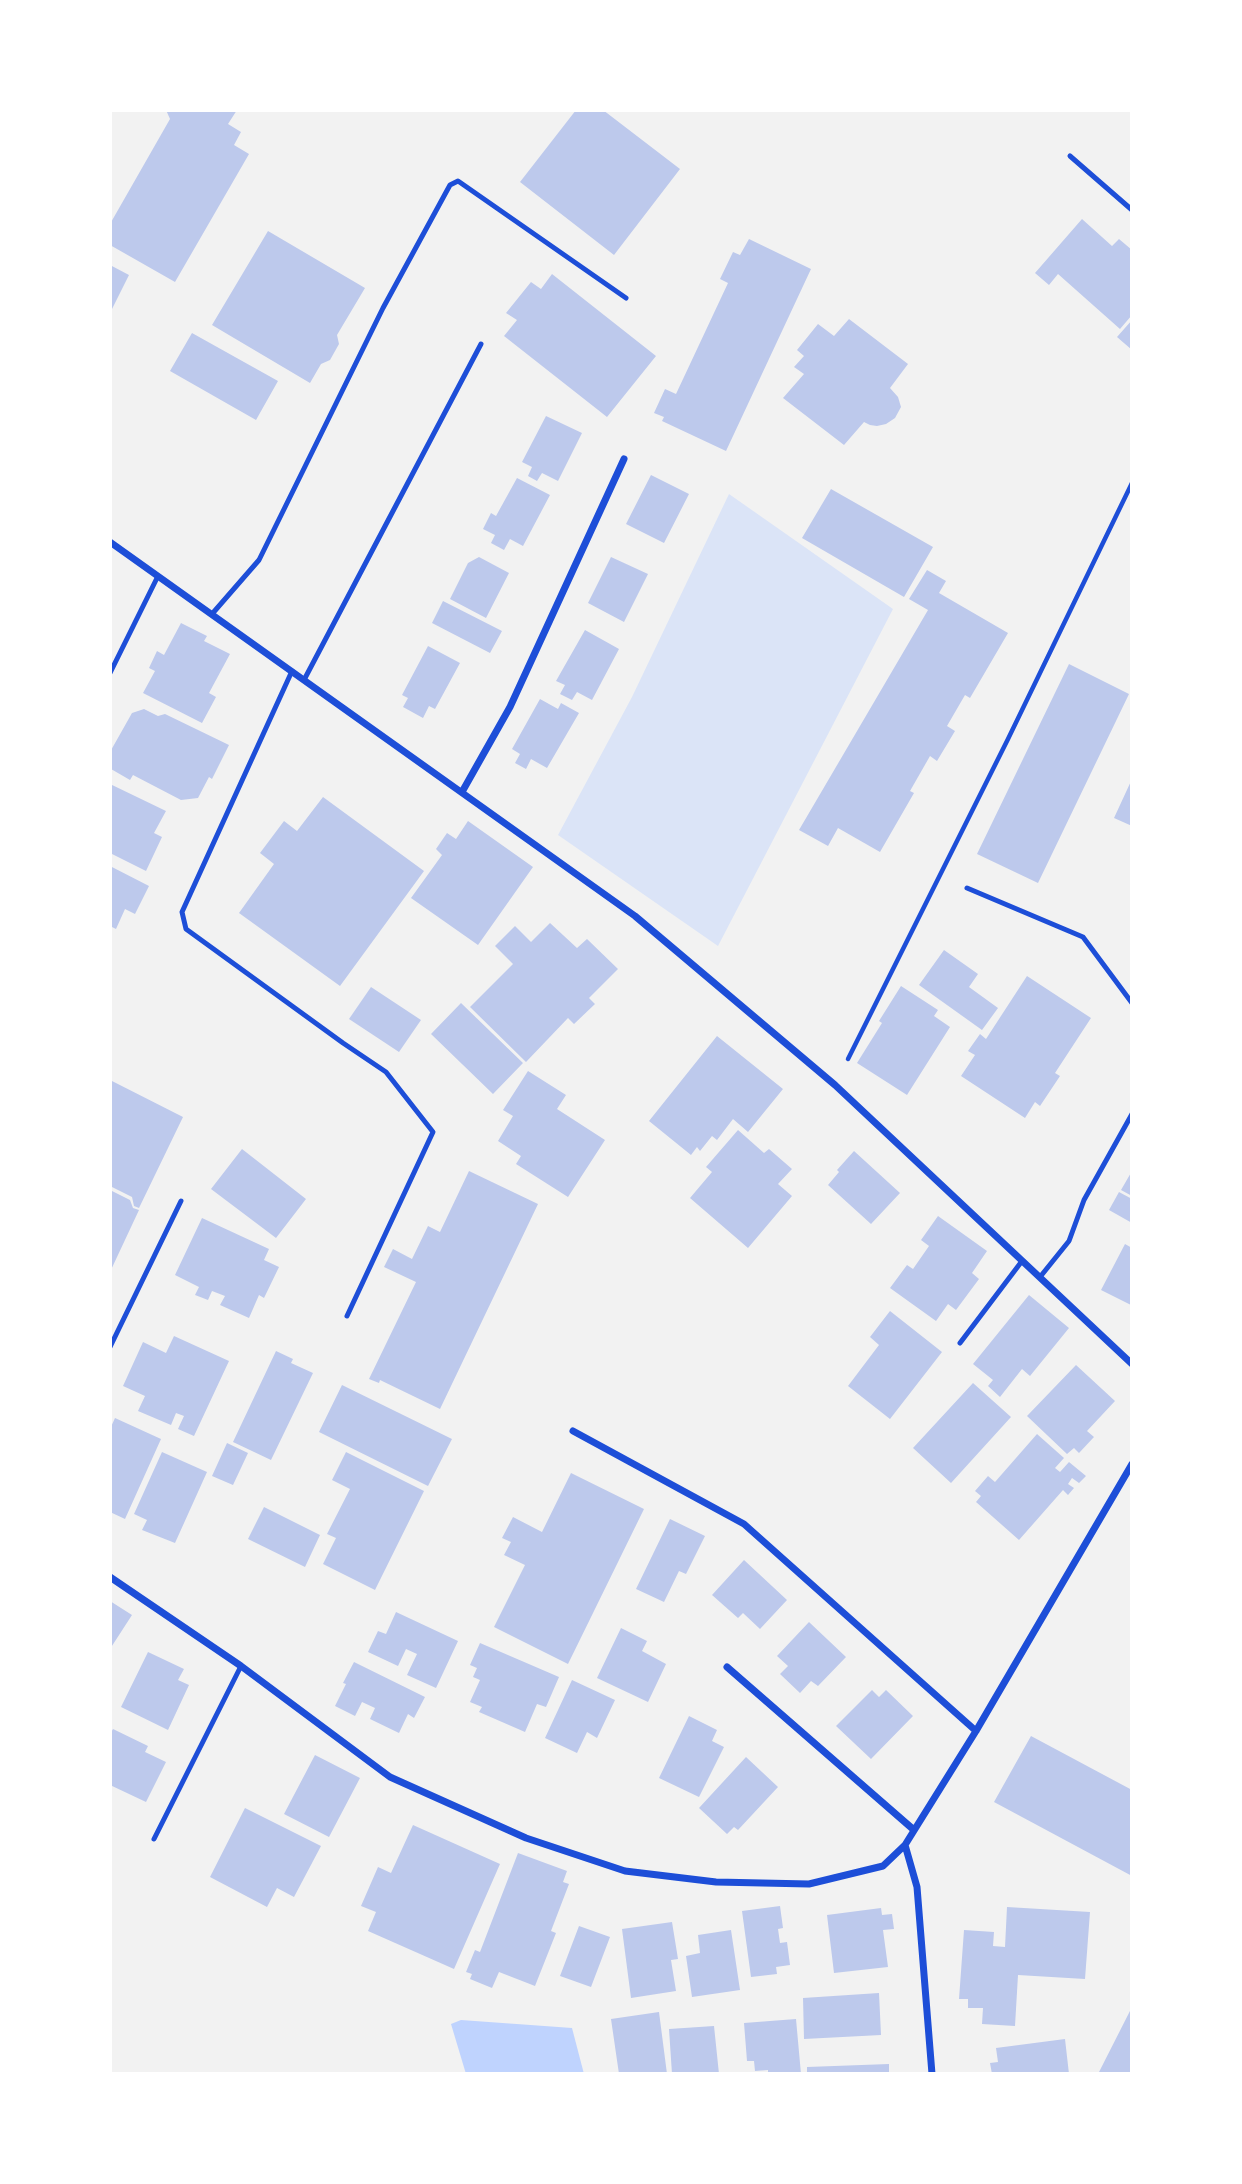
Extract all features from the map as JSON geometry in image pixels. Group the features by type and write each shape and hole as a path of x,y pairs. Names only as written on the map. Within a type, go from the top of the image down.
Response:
{"street":[{"path":"461,792 510,707 624,459"},
{"path":"110,542 635,916 835,1085 1132,1364"},
{"path":"573,1431 744,1524 976,1731"},
{"path":"110,1577 241,1666 390,1777 526,1838 625,1871 716,1882 809,1884 883,1866 905,1845 976,1731 1132,1464"},
{"path":"727,1667 914,1830"},
{"path":"905,1845 917,1887 932,2074"}],"lane":[{"path":"1070,156 1132,210"},
{"path":"212,614 259,560 383,307 450,185 458,181 626,298"},
{"path":"304,680 481,344"},
{"path":"110,673 158,576"},
{"path":"292,671 182,912 186,929 386,1072 433,1132 347,1316"},
{"path":"967,888 1083,937 1132,1003"},
{"path":"1041,1277 1069,1241 1083,1200 1132,1114"},
{"path":"110,1347 181,1201"},
{"path":"960,1343 1022,1261"},
{"path":"154,1839 241,1666"}],"path":[{"path":"835,1085 1132,483"}],"shaded area":[{"path":"729,494 893,609 718,946 558,835 632,697"}],"water":[{"path":"461,2020 572,2028 584,2074 466,2074 451,2024"}],"building":[{"path":"166,110 237,110 228,124 241,132 234,145 249,154 175,282 110,245 110,224 170,119"},
{"path":"576,110 603,110 680,169 614,255 520,182"},
{"path":"1082,219 1112,246 1119,239 1132,250 1132,315 1120,329 1058,274 1049,285 1035,273"},
{"path":"268,231 365,288 337,335 339,344 330,360 321,364 310,383 212,325"},
{"path":"749,239 811,269 726,451 662,421 664,417 654,413 665,389 676,394 728,283 720,279 733,252 740,255"},
{"path":"110,265 129,275 110,313"},
{"path":"552,274 656,356 607,417 504,336 517,320 506,313 531,282 541,289"},
{"path":"849,319 908,364 890,388 898,397 901,407 895,418 877,426 864,422 844,445 783,398 804,374 794,367 804,356 797,350 818,324 834,336"},
{"path":"1132,320 1132,350 1117,337"},
{"path":"192,333 278,381 256,420 170,371"},
{"path":"546,416 582,433 558,481 542,473 537,481 528,476 532,467 522,462"},
{"path":"651,475 689,494 664,543 626,524"},
{"path":"517,478 550,495 523,546 510,539 504,550 491,543 495,535 483,529 491,513 496,516"},
{"path":"831,489 933,547 904,597 802,538"},
{"path":"479,557 509,573 486,618 450,599 468,563"},
{"path":"611,557 648,574 624,622 588,603"},
{"path":"927,570 946,581 939,593 1008,633 970,698 965,695 947,726 955,731 937,761 930,756 910,791 914,793 880,852 838,828 828,846 799,830 928,610 909,599"},
{"path":"443,601 502,631 490,653 432,623"},
{"path":"181,623 207,636 204,641 230,654 209,693 216,697 202,723 143,693 155,671 149,668 157,651 164,655"},
{"path":"585,630 619,649 592,700 577,692 572,700 560,694 565,685 556,681"},
{"path":"428,646 460,663 435,709 429,706 423,718 403,707 408,698 402,695"},
{"path":"1069,664 1129,694 1038,883 977,854"},
{"path":"540,699 558,709 561,703 579,713 547,768 531,759 526,769 515,763 520,754 512,749"},
{"path":"144,709 158,716 165,714 229,745 212,779 209,777 198,798 181,800 133,775 130,780 111,769 110,752 132,713"},
{"path":"1132,779 1132,826 1114,818"},
{"path":"110,784 166,811 154,833 162,837 146,871 110,853"},
{"path":"323,797 424,871 340,986 239,913 274,864 260,853 284,821 297,831"},
{"path":"468,821 533,867 478,945 411,898 442,855 436,849 447,833 456,839"},
{"path":"110,866 149,886 135,914 125,909 116,929 110,926"},
{"path":"550,923 577,948 587,939 618,969 589,998 595,1004 574,1024 568,1018 526,1062 470,1007 513,964 495,946 515,926 531,942"},
{"path":"944,950 978,974 969,987 998,1008 982,1030 919,985"},
{"path":"1027,976 1091,1018 1055,1073 1060,1076 1040,1106 1035,1102 1025,1118 961,1076 975,1055 968,1051 980,1034 986,1039"},
{"path":"901,986 938,1010 934,1016 950,1027 907,1095 857,1063"},
{"path":"371,987 421,1020 399,1052 349,1019"},
{"path":"461,1003 523,1063 493,1094 431,1034"},
{"path":"717,1036 783,1089 748,1132 733,1119 717,1140 712,1136 700,1151 697,1147 691,1155 649,1121"},
{"path":"528,1071 566,1095 557,1109 605,1140 568,1197 516,1164 521,1156 498,1141 513,1116 503,1110"},
{"path":"110,1080 183,1117 139,1208 134,1206 132,1197 110,1186"},
{"path":"738,1130 764,1153 769,1149 792,1169 778,1184 792,1196 748,1248 690,1198 712,1172 706,1167"},
{"path":"242,1149 306,1199 276,1238 211,1189"},
{"path":"854,1151 900,1193 871,1224 828,1185"},
{"path":"469,1171 538,1204 440,1409 380,1380 379,1383 369,1379 416,1282 384,1267 393,1249 412,1259 428,1226 440,1232"},
{"path":"1132,1171 1132,1196 1121,1190"},
{"path":"110,1190 130,1200 133,1208 139,1210 110,1272"},
{"path":"1119,1192 1132,1199 1132,1223 1109,1210"},
{"path":"938,1216 987,1251 972,1273 979,1279 956,1310 948,1304 936,1321 890,1288 907,1265 913,1269 929,1246 921,1240"},
{"path":"202,1218 269,1249 264,1260 279,1267 264,1298 259,1295 249,1318 220,1305 225,1296 212,1291 208,1300 195,1295 199,1287 175,1275"},
{"path":"1125,1244 1132,1248 1131,1305 1101,1290"},
{"path":"1029,1295 1069,1328 1030,1376 1022,1369 1000,1397 988,1386 993,1380 973,1364"},
{"path":"890,1311 942,1352 890,1419 848,1386 879,1345 870,1337"},
{"path":"174,1336 229,1361 194,1436 178,1429 184,1416 176,1413 171,1425 138,1411 145,1396 123,1386 143,1342 166,1353"},
{"path":"276,1351 293,1359 291,1363 313,1373 271,1460 233,1442"},
{"path":"1076,1365 1115,1401 1087,1431 1094,1437 1079,1453 1074,1448 1067,1454 1027,1416"},
{"path":"973,1383 1011,1417 951,1483 913,1448"},
{"path":"342,1385 452,1439 428,1486 319,1432"},
{"path":"115,1418 161,1439 125,1519 110,1512 110,1429"},
{"path":"1037,1434 1064,1458 1055,1468 1060,1472 1069,1462 1086,1476 1079,1483 1072,1478 1068,1484 1074,1488 1068,1495 1063,1490 1019,1540 976,1502 981,1496 975,1491 988,1476 995,1482"},
{"path":"227,1443 248,1453 233,1485 212,1476"},
{"path":"162,1452 207,1472 175,1543 142,1530 147,1520 134,1514"},
{"path":"346,1452 424,1491 375,1590 323,1564 336,1538 327,1534 350,1489 332,1480"},
{"path":"571,1473 644,1509 568,1664 494,1627 525,1565 504,1555 511,1542 502,1538 513,1517 542,1532"},
{"path":"264,1507 320,1535 305,1567 248,1539"},
{"path":"670,1519 705,1536 686,1574 679,1571 664,1602 636,1589"},
{"path":"744,1560 787,1600 760,1629 743,1613 738,1618 712,1595"},
{"path":"110,1601 132,1615 110,1649"},
{"path":"396,1612 458,1641 436,1688 407,1675 417,1654 406,1649 398,1666 368,1652 378,1631 386,1634"},
{"path":"809,1622 846,1657 818,1686 811,1681 800,1693 780,1674 788,1666 777,1656"},
{"path":"621,1628 647,1641 642,1651 666,1664 648,1702 597,1678"},
{"path":"480,1643 559,1677 546,1707 537,1704 525,1732 479,1712 482,1707 470,1702 480,1680 473,1677 477,1668 470,1665"},
{"path":"148,1652 184,1669 178,1680 189,1685 168,1730 121,1707"},
{"path":"354,1662 425,1697 414,1718 408,1714 399,1733 370,1719 375,1708 362,1702 355,1716 335,1706"},
{"path":"572,1680 615,1700 597,1738 587,1732 577,1753 545,1738"},
{"path":"872,1690 879,1697 886,1690 913,1716 871,1759 836,1726"},
{"path":"689,1716 717,1730 712,1741 724,1747 699,1797 659,1778"},
{"path":"113,1729 148,1746 145,1752 166,1762 146,1802 110,1785 110,1734"},
{"path":"1031,1736 1132,1790 1132,1876 994,1802"},
{"path":"315,1755 360,1778 329,1837 284,1814"},
{"path":"746,1757 778,1787 738,1830 734,1827 727,1834 699,1808"},
{"path":"245,1808 321,1846 294,1897 277,1888 267,1907 210,1877"},
{"path":"413,1825 500,1864 454,1969 368,1931 376,1912 361,1906 378,1867 391,1873"},
{"path":"518,1853 567,1871 563,1882 569,1884 551,1931 556,1933 535,1986 499,1972 492,1988 470,1979 472,1974 466,1972 475,1950 480,1952"},
{"path":"780,1906 783,1928 778,1929 780,1943 787,1942 790,1965 776,1967 777,1974 751,1977 742,1911"},
{"path":"1007,1907 1090,1912 1085,1979 1018,1975 1015,2026 982,2024 983,2008 968,2008 968,1999 959,1999 964,1930 994,1932 993,1946 1005,1947"},
{"path":"881,1908 882,1915 892,1914 894,1929 883,1930 888,1967 834,1973 827,1915"},
{"path":"672,1922 678,1959 671,1960 676,1991 631,1998 622,1929"},
{"path":"579,1926 610,1937 591,1987 560,1976"},
{"path":"731,1930 740,1990 692,1997 686,1956 700,1953 698,1935"},
{"path":"879,1993 881,2035 804,2039 803,1998"},
{"path":"1132,2007 1132,2074 1098,2074"},
{"path":"659,2012 667,2074 619,2074 611,2019"},
{"path":"796,2019 801,2074 768,2074 768,2070 755,2071 754,2061 747,2061 744,2023"},
{"path":"714,2026 719,2074 672,2074 669,2029"},
{"path":"1065,2039 1069,2074 992,2074 990,2063 998,2062 996,2048"},
{"path":"889,2064 889,2074 807,2074 807,2067"}]}
